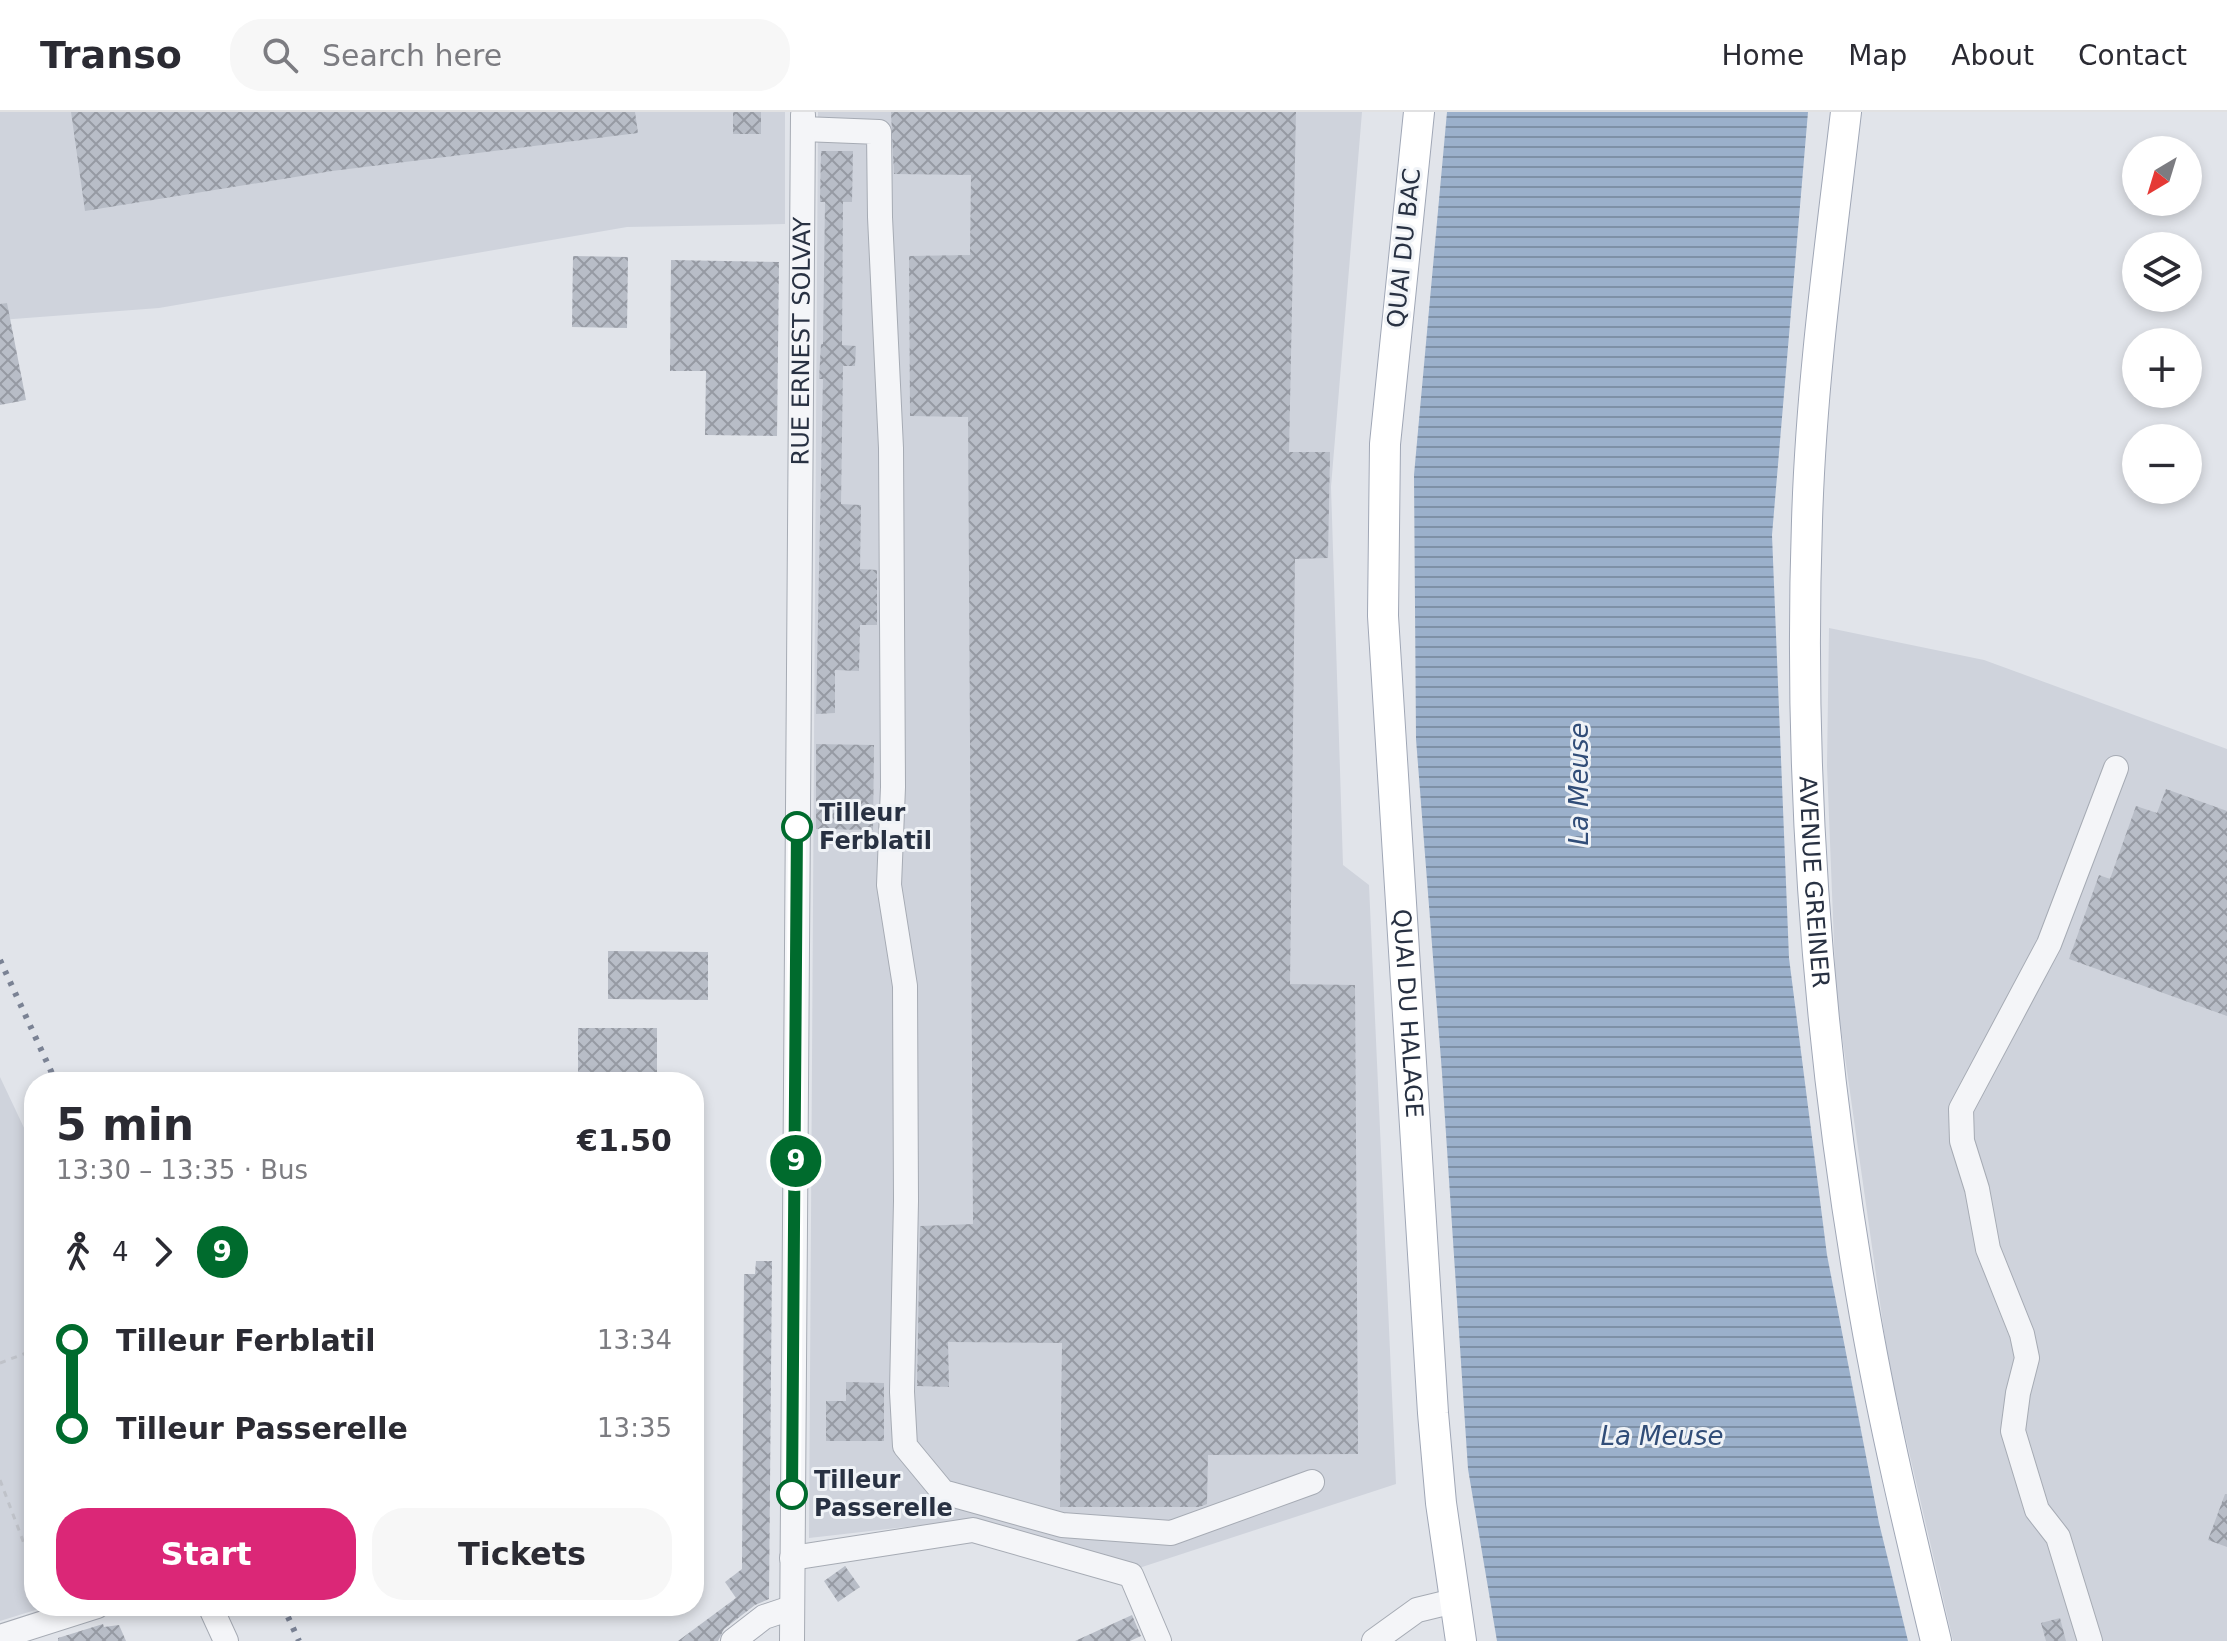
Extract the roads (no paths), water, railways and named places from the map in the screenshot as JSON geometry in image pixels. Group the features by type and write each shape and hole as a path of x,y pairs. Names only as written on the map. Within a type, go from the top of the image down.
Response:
{"main road":[{"name":"QUAI DU BAC","path":"1390,384 1419,112"},
{"name":"AVENUE GREINER","path":"1846,112 1816,371 1807,521 1806,708 1814,901 1830,1074 1855,1260 1889,1444 1936,1641"},
{"name":"QUAI DU HALAGE","path":"1390,384 1382,500 1383,616 1433,1413 1461,1641"}],"street":[{"name":"RUE ERNEST SOLVAY","path":"792,1641 803,120"},
{"path":"803,120 879,132 891,448 893,787 889,885 905,986 906,1201 902,1392 905,1446 943,1492 1062,1525 1171,1533 1312,1482"},
{"path":"2090,1641 2058,1537 2037,1510 2013,1431 2027,1358 2022,1334 1988,1249 1977,1189 1962,1141 1961,1109 2049,944 2116,768"},
{"path":"792,1558 973,1530 1131,1575 1158,1641"},
{"path":"1374,1641 1417,1610 1454,1601"},
{"path":"733,1641 764,1617 791,1608"},
{"path":"0,1637 66,1616"},
{"path":"215,1616 226,1641"}],"water":[{"name":"La Meuse","path":"1447,112 1808,112 1772,535 1789,958 1827,1255 1879,1523 1908,1641 1497,1641 1468,1469 1416,739 1414,475"}],"railway":[{"path":"0,960 51,1072"},
{"path":"288,1616 299,1641"}],"place":[{"name":"Tilleur Ferblatil","path":"797,827"},
{"name":"Tilleur Passerelle","path":"792,1494"}]}
